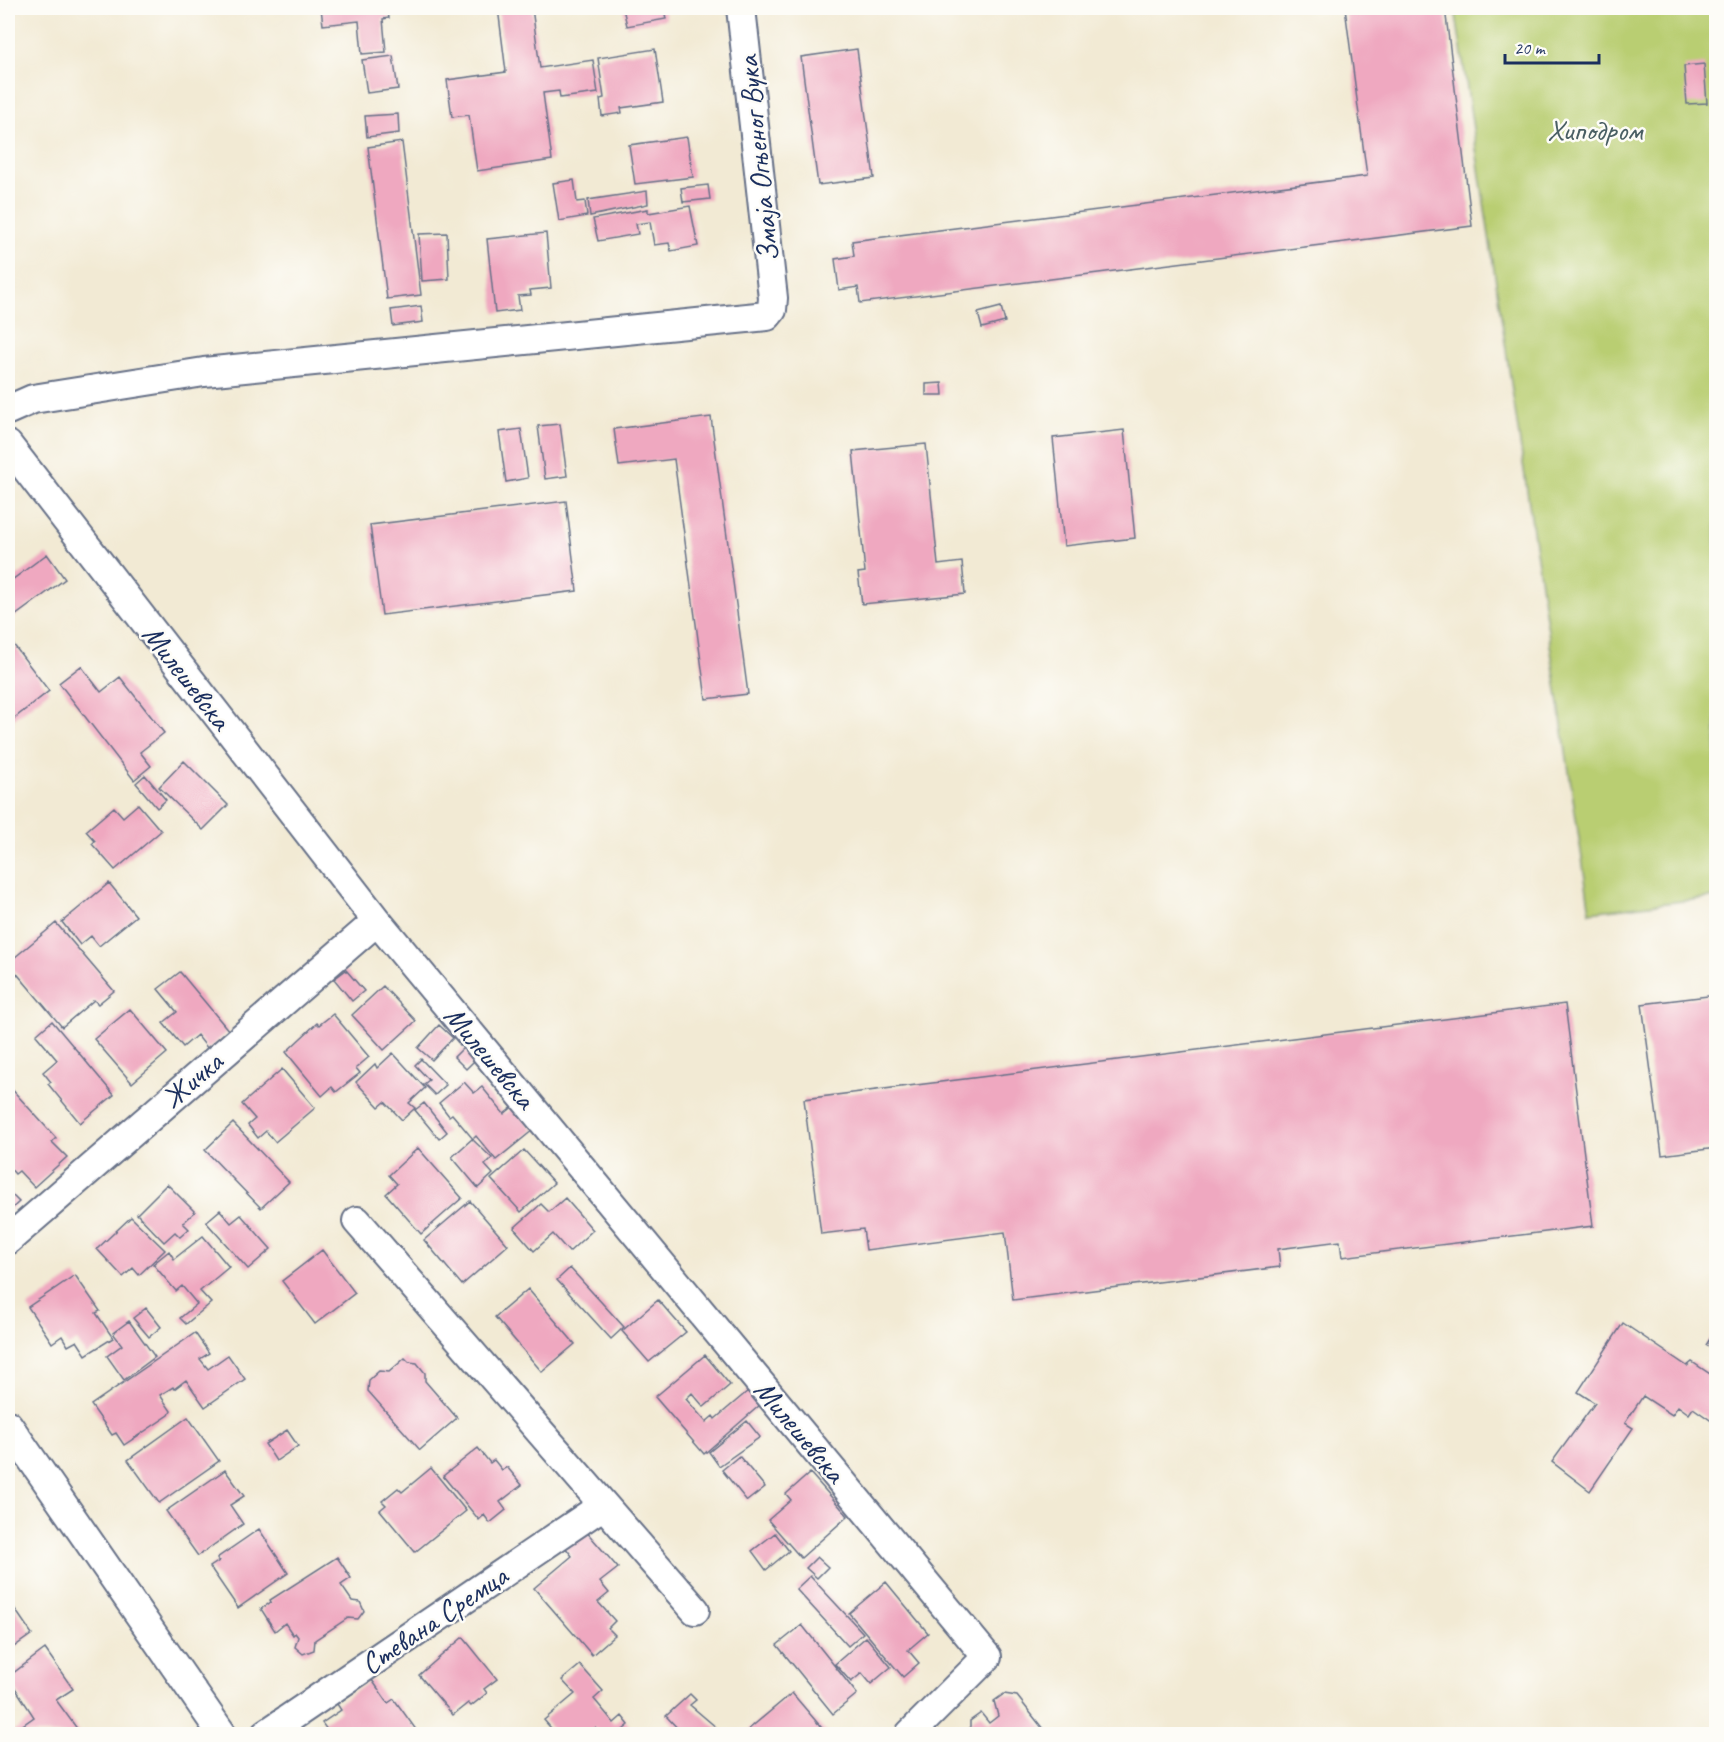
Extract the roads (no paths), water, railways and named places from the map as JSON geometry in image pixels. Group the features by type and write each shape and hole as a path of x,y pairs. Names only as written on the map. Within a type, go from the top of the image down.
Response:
{"street":[{"name":"Змаја Огњеног Вука","path":"8,410 33,399 204,372 760,319 772,310 741,8"},
{"name":"Милешевска","path":"8,445 378,921 987,1657 910,1734"},
{"name":"Жичка","path":"8,1240 378,921"},
{"path":"357,1221 602,1506 695,1610"},
{"path":"8,1425 222,1734"},
{"name":"Стевана Сремца","path":"266,1734 602,1506"}],"park label":[{"name":"Хиподром","path":"1595,130"}]}
